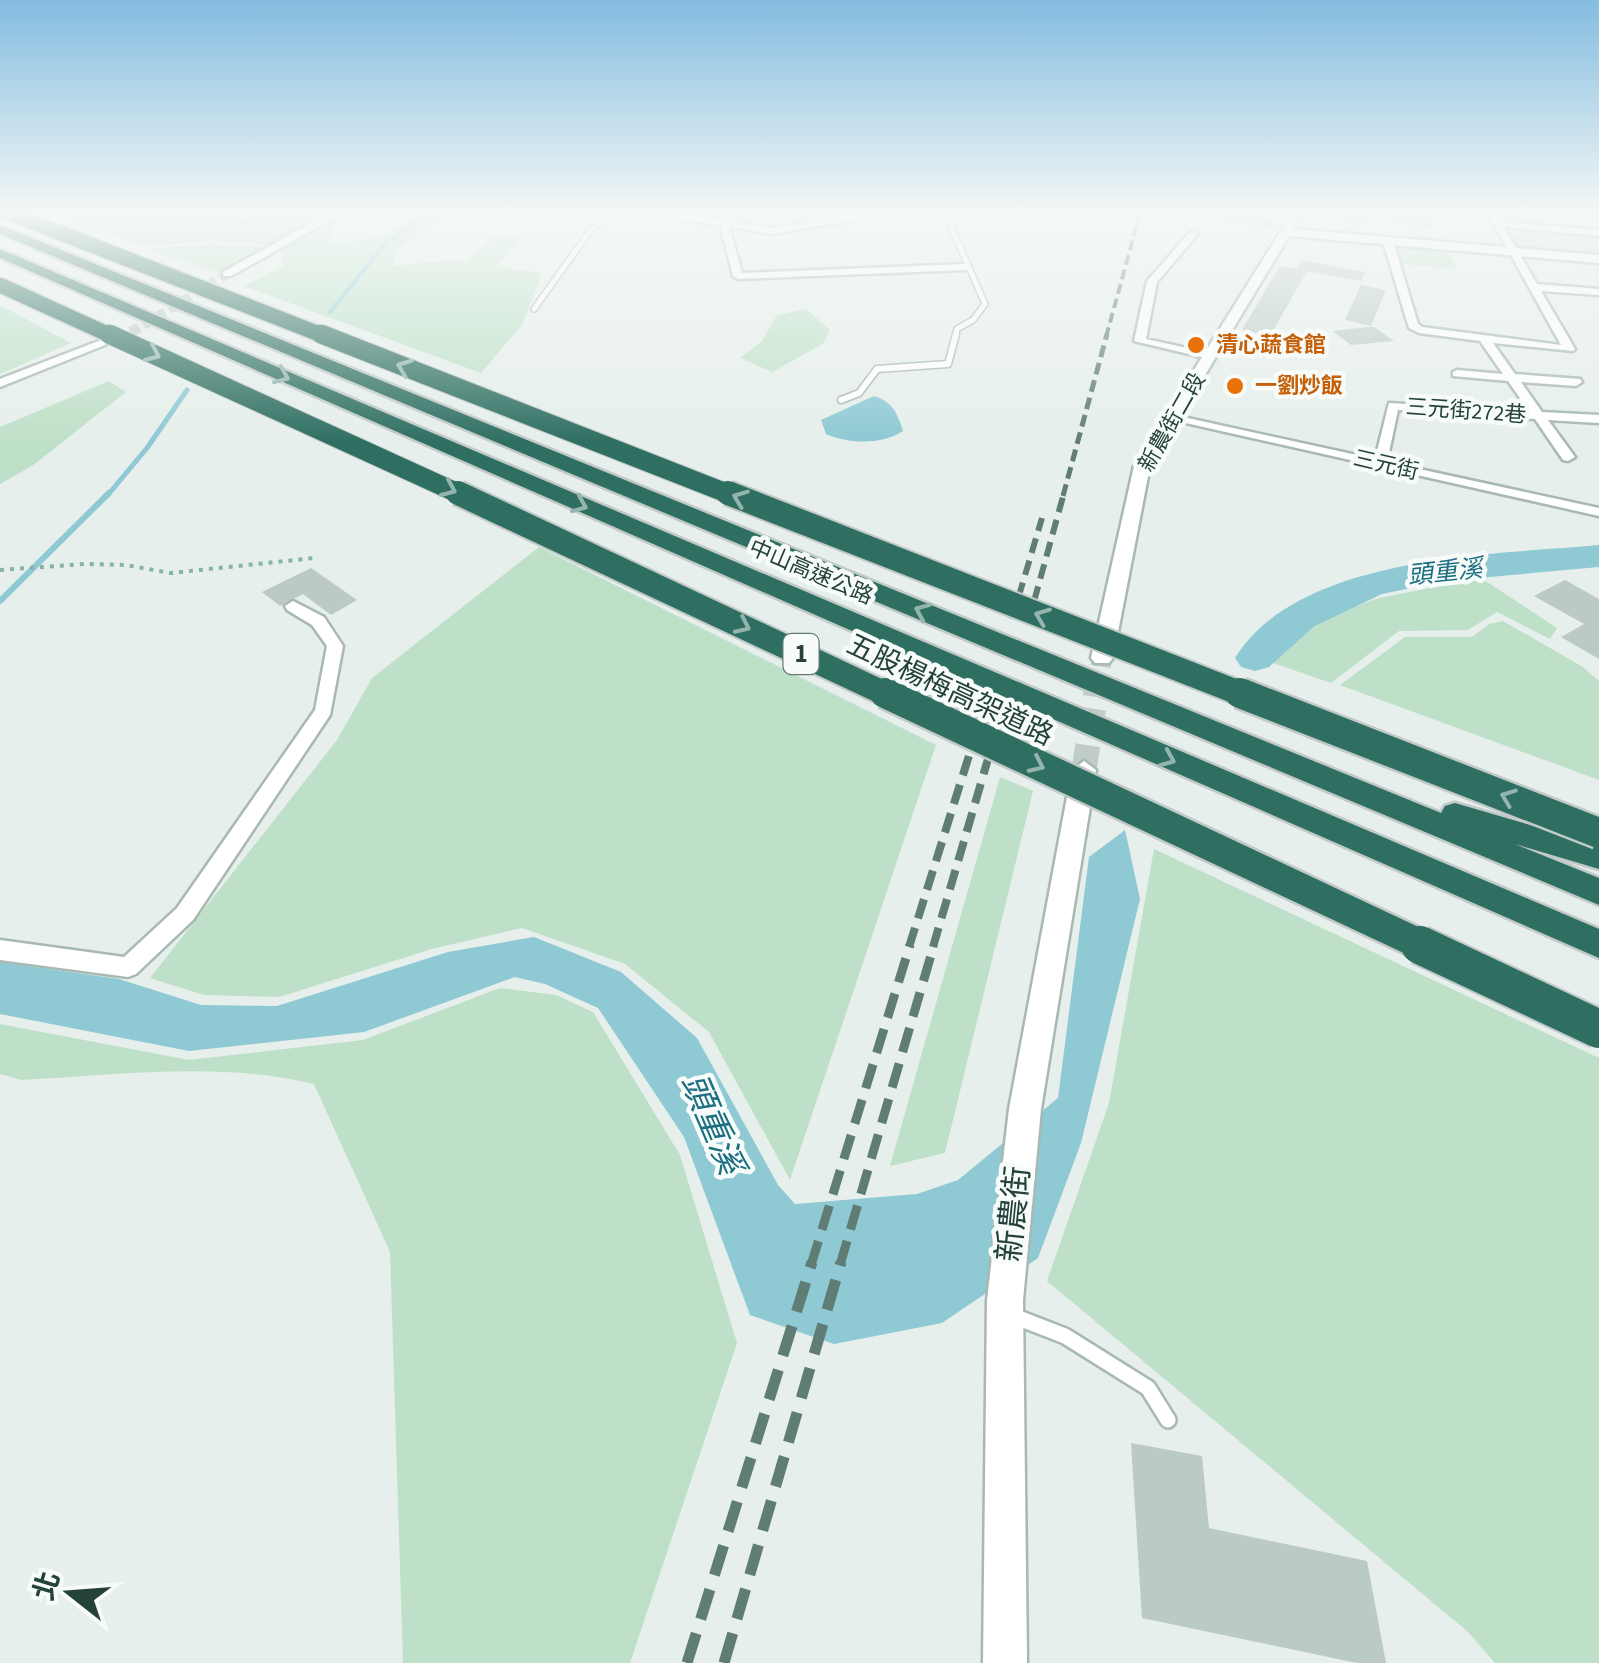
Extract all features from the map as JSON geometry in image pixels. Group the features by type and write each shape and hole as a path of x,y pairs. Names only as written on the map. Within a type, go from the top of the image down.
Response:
{"highway":[{"name":"五股楊梅高架道路","path":"4,288 518,520 1599,1029"},
{"name":"中山高速公路","path":"80,288 1599,944"},
{"name":"中山高速公路","path":"141,288 1599,892"},
{"path":"201,288 1599,833"},
{"path":"1303,769 1599,857"},
{"path":"1445,879 1599,958"}],"street":[{"path":"1151,288 1140,341 1210,356"},
{"name":"新農街二段","path":"1102,658 1142,466 1253,288"},
{"path":"1402,288 1413,326 1419,330 1560,351 1569,349 1535,288"},
{"path":"1543,288 1599,292"},
{"path":"1485,340 1568,457"},
{"path":"0,383 101,342"},
{"path":"1457,374 1576,382"},
{"name":"三元街272巷","path":"1380,464 1393,406 1599,419"},
{"name":"三元街","path":"1174,418 1599,512"},
{"path":"0,950 128,967 184,914 324,712 335,646 318,622 293,606"},
{"name":"新農街","path":"1005,1663 1005,1306 1025,1108 1084,770"}],"lane":[{"path":"534,309 549,288"},
{"path":"841,400 859,393 877,369 948,364 957,329 973,320 985,304 977,288"},
{"path":"1005,1306 1064,1336 1148,1388 1168,1420"}],"path":[{"path":"0,570 85,564 126,565 172,573 314,558"}],"green space":[{"path":"248,288 536,288 522,325 481,373"},
{"path":"0,305 71,343 0,374"},
{"path":"806,309 830,330 823,344 772,372 740,358 762,341 777,315"},
{"path":"109,381 126,392 32,466 0,484 0,427"},
{"path":"539,547 936,745 790,1180 709,1032 625,964 522,928 432,949 279,997 204,995 150,978 337,740 372,678"},
{"path":"1481,578 1557,628 1550,639 1497,612 1468,630 1399,631 1331,683 1273,663 1326,617 1379,598"},
{"path":"1503,621 1583,667 1599,681 1599,780 1340,685 1405,637 1472,637 1489,624"},
{"path":"1000,777 1033,791 945,1153 890,1166"},
{"path":"1154,849 1599,1058 1599,1663 1495,1663 1467,1631 1047,1281 1109,1103"},
{"path":"500,988 556,995 593,1012 680,1155 737,1343 630,1663 403,1663 390,1252 314,1084 206,1071 21,1080 0,1074 0,1024 189,1060 363,1040"}],"water":[{"path":"874,396 893,409 903,431 885,439 865,441 826,434 821,420"},
{"path":"1125,830 1140,899 1081,1143 1038,1258 942,1323 834,1344 750,1315 684,1137 598,1008 545,984 515,977 364,1032 189,1051 0,1014 0,962 119,979 201,1005 277,1006 448,952 534,937 621,972 697,1038 778,1185 795,1204 917,1194 958,1180 1058,1098 1089,857"}],"building":[{"path":"1267,288 1298,288 1270,336 1242,330"},
{"path":"1360,288 1386,290 1371,326 1345,320"},
{"path":"1374,327 1394,341 1351,345 1332,331"},
{"path":"311,568 357,600 331,615 303,594 280,606 262,592"},
{"path":"1565,580 1599,599 1599,659 1561,637 1584,624 1534,596"},
{"path":"1131,1443 1202,1456 1209,1528 1367,1561 1386,1663 1357,1663 1142,1618"}],"waterway":[{"path":"330,312 350,288"},
{"path":"107,496 147,448 187,390"},
{"path":"0,601 109,493"},
{"name":"頭重溪","path":"1255,658 1301,617 1369,586 1445,570 1599,556"}],"tunnel":[{"path":"116,337 139,328 205,288"},
{"path":"102,342 122,334"},
{"path":"1096,696 1102,658"},
{"path":"1084,770 1096,693"}],"railway":[{"path":"1106,337 1120,288"},
{"path":"1063,496 1107,334"},
{"path":"1028,623 1064,493"},
{"path":"1012,619 1042,518"},
{"path":"909,947 983,711"},
{"path":"933,947 1000,718"},
{"path":"811,1265 910,945"},
{"path":"840,1265 934,945"},
{"path":"687,1663 812,1262"},
{"path":"724,1663 841,1262"}],"place":[{"name":"清心蔬食館","path":"1196,345"},
{"name":"一劉炒飯","path":"1235,386"}]}
